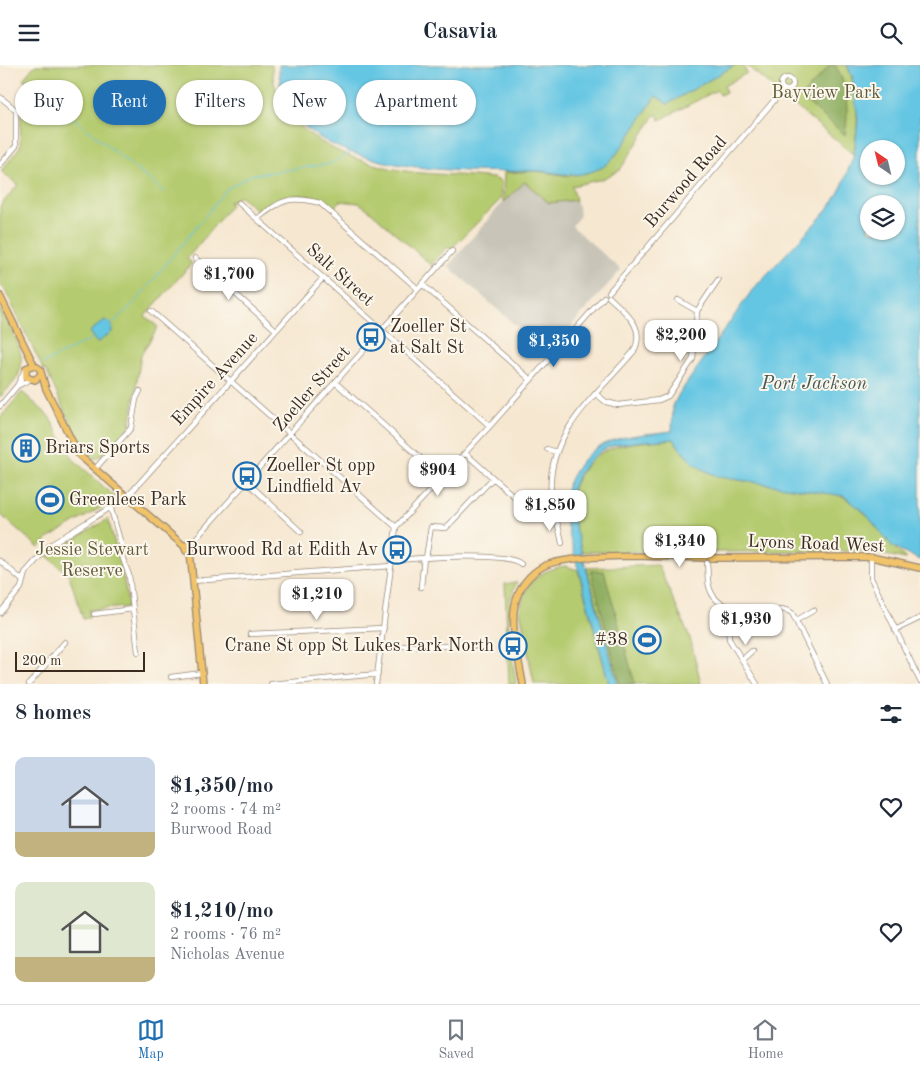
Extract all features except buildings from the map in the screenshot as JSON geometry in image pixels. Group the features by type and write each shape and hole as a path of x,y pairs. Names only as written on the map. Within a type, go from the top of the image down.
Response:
{"main road":[{"path":"0,296 26,351 34,365 40,369 40,375 46,389 76,449 95,469 127,497 188,545 185,550 190,551 203,684"},
{"path":"26,351 26,377 46,389"},
{"path":"25,369 34,365"},
{"path":"32,380 40,375"},
{"name":"Lyons Road West","path":"523,684 514,617 519,594 528,579 538,570 552,563 572,559 707,560 871,557 920,568"}],"street":[{"name":"Burwood Road","path":"396,527 607,296 784,89"},
{"path":"0,97 16,110 16,146 0,165"},
{"path":"257,219 276,203 286,200 302,198 320,203 418,289"},
{"name":"Salt Street","path":"238,203 490,426"},
{"name":"Zoeller Street","path":"188,545 290,435 452,251"},
{"path":"195,258 276,330"},
{"name":"Empire Avenue","path":"0,613 21,588 25,573 49,546 127,497 322,278"},
{"path":"596,394 606,402 618,405 659,400 668,396 693,359 696,311 718,280"},
{"path":"422,284 531,380"},
{"path":"562,543 551,494 551,480 556,452 573,421 634,351 639,339 633,320 607,296"},
{"path":"678,300 696,311"},
{"path":"150,311 396,527 376,684"},
{"path":"0,406 17,386 25,369"},
{"path":"17,386 32,380"},
{"path":"336,383 443,477"},
{"path":"95,469 131,428 136,399 140,391"},
{"path":"547,449 556,452"},
{"path":"465,453 540,518 556,517"},
{"path":"421,587 431,527 446,528 493,478"},
{"path":"247,482 299,527 301,532"},
{"path":"110,509 121,544 122,559 129,575 138,652"},
{"path":"871,557 870,577 920,681"},
{"path":"193,581 392,564 425,558 509,558 521,564"},
{"path":"707,560 710,591 716,600 730,608 784,609 792,613 827,684"},
{"path":"0,561 22,580"},
{"path":"730,608 728,621 729,639 757,684"},
{"path":"94,614 133,609"},
{"path":"797,621 814,610"},
{"path":"895,630 920,618"},
{"path":"250,634 384,627"},
{"path":"29,684 65,642"},
{"path":"381,646 476,646"},
{"path":"743,659 752,651"},
{"path":"171,677 202,673"},
{"path":"271,684 319,682 378,674"}],"shaded area":[{"path":"525,182 549,203 576,200 580,215 572,226 621,270 547,353 448,266 503,202"}],"green space":[{"path":"35,65 272,65 274,80 273,125 300,125 324,144 373,164 397,170 493,178 501,181 501,199 452,248 446,248 431,265 359,203 340,201 334,208 314,197 296,195 277,201 258,212 241,196 229,202 231,205 187,259 192,263 145,316 158,327 141,355 130,426 104,454 95,459 81,446 46,370 44,371 5,290 0,285 0,206 18,185 1,171 20,147 21,125 83,125 83,80 23,79"},
{"path":"735,65 742,65 747,73 724,86 726,92 720,95 717,90 660,120 657,114 655,115 620,170 602,179 572,186 576,200 549,203 525,182 503,202 504,173 536,171 569,176 601,168 615,156 656,96 668,104"},
{"name":"Bayview Park","path":"746,65 847,65 854,87 857,109 854,155"},
{"path":"830,65 835,65 845,90 847,117 845,135 801,97"},
{"path":"0,309 17,341 20,350 21,367 18,376 0,397"},
{"name":"Greenlees Park","path":"22,392 48,415 73,459 114,496 114,500 49,538 39,548 0,514 0,418"},
{"path":"674,439 682,452 693,462 719,477 833,493 845,498 855,504 873,521 906,559 864,551 715,552 707,549 699,552 581,552 570,503 571,494 576,482 589,463 598,455 621,445"},
{"name":"Jessie Stewart Reserve","path":"108,519 128,607 89,610 89,618 83,619 69,575 47,556"},
{"path":"658,565 690,638 701,684 618,684 587,568"},
{"path":"565,566 578,570 609,684 534,684 520,610 522,601 525,592 534,579 547,571"},
{"path":"591,571 604,571 635,684 620,684"},
{"path":"517,582 512,594 509,619 510,645 516,684 509,684 505,584"}],"water":[{"path":"279,65 735,65 668,104 656,96 615,156 608,163 590,172 572,175 540,171 459,171 417,167 376,160 337,147 304,125 346,125 346,80 282,80"},
{"name":"Port Jackson","path":"847,65 920,65 920,560 892,546 865,513 844,496 719,477 693,462 674,439 615,445 607,448 591,459 579,474 570,500 573,518 618,684 609,684 563,512 568,485 584,459 605,443 630,436 672,431 673,406 679,394 753,289 834,201 854,155 858,120 852,76"},
{"path":"105,320 112,325 112,332 97,343 89,332"}],"waterway":[{"path":"26,79 164,192"},
{"path":"112,324 137,300 227,189 251,175 329,164 351,153"},
{"path":"42,364 93,338"}],"place":[{"name":"Zoeller St at Salt St","path":"371,337"},
{"name":"Briars Sports","path":"26,448"},
{"name":"Zoeller St opp Lindfield Av","path":"247,476"},
{"name":"Greenlees Park","path":"50,500"},
{"name":"Burwood Rd at Edith Av","path":"397,550"},
{"name":"#38","path":"647,640"},
{"name":"Crane St opp St Lukes Park North","path":"513,646"}]}
